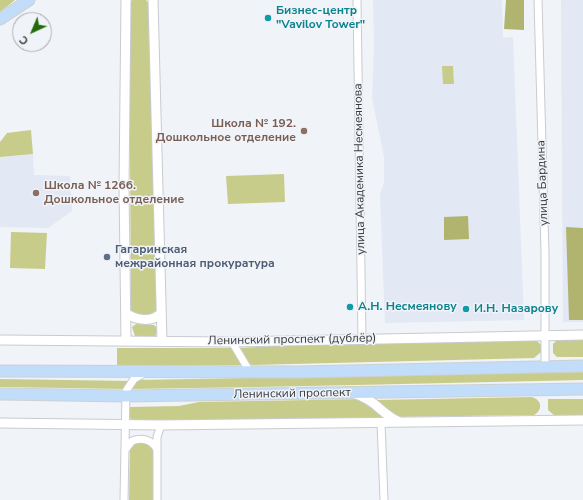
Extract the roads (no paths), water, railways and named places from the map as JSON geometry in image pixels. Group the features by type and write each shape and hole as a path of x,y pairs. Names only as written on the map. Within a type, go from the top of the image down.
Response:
{"main road":[{"path":"0,19 17,4 29,0"},
{"name":"Ленинский проспект","path":"0,371 250,372 583,366"},
{"name":"Ленинский проспект","path":"0,394 126,396 583,389"}],"street":[{"name":"улица Академика Несмеянова","path":"357,0 362,339"},
{"name":"улица Бардина","path":"538,0 545,253 545,367"},
{"path":"126,341 124,186 127,2"},
{"path":"151,2 162,341"},
{"path":"126,312 136,319 152,319 161,313"},
{"name":"Ленинский проспект (дублёр)","path":"0,340 232,342 583,335"},
{"path":"232,342 250,372"},
{"path":"124,500 126,396 129,385 134,379 147,372"},
{"path":"354,393 367,398 392,418 402,423"},
{"path":"0,423 161,425 583,420"},
{"path":"381,423 384,500"},
{"path":"158,500 157,450 158,433 161,425"},
{"path":"125,450 132,441 143,439 152,442 157,450"}],"place":[{"name":"Бизнес-центр \"Vavilov Tower\"","path":"268,18"},
{"name":"Школа № 192. Дошкольное отделение","path":"304,131"},
{"name":"Школа № 1266. Дошкольное отделение","path":"36,193"},
{"name":"Гагаринская межрайонная прокуратура","path":"107,257"},
{"name":"А.Н. Несмеянову","path":"350,307"},
{"name":"И.Н. Назарову","path":"466,309"}]}
